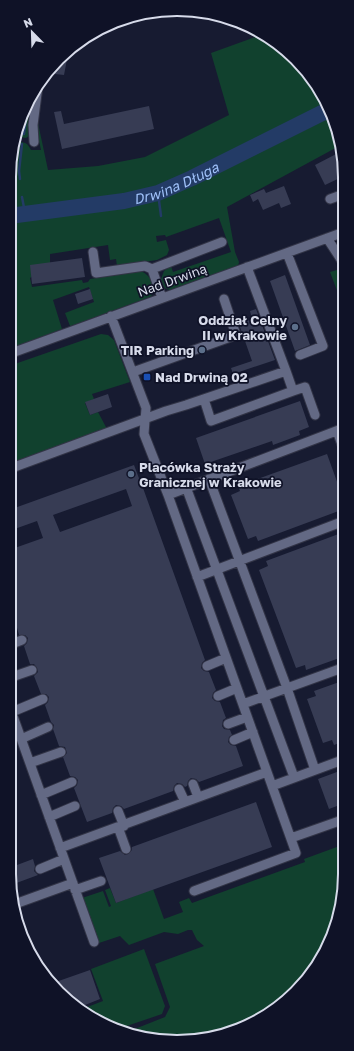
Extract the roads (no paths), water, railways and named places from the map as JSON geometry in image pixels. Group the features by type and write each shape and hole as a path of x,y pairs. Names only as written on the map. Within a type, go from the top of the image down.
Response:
{"street":[{"path":"34,142 33,125 36,99"},
{"path":"330,199 338,196"},
{"name":"Nad Drwiną","path":"16,351 338,234"},
{"path":"327,238 338,255"},
{"path":"93,252 96,274 144,266 152,269 222,242"},
{"path":"287,253 323,346 300,355"},
{"path":"247,267 293,391"},
{"path":"152,269 162,298"},
{"path":"133,372 236,335 224,299"},
{"path":"111,316 146,408 144,434 168,494 296,853 194,891"},
{"path":"16,466 146,418 286,371"},
{"path":"204,399 211,421 305,387 316,415"},
{"path":"168,494 338,431"},
{"path":"209,479 287,688 315,770"},
{"path":"186,488 294,778"},
{"path":"197,576 338,523"},
{"path":"16,642 22,640"},
{"path":"207,666 226,658"},
{"path":"16,676 32,670"},
{"path":"243,704 338,670"},
{"path":"218,696 237,688"},
{"path":"16,707 43,700"},
{"path":"228,724 247,717"},
{"path":"16,725 94,942"},
{"path":"21,739 48,727"},
{"path":"234,740 253,732"},
{"path":"30,763 61,752"},
{"path":"272,786 338,762"},
{"path":"60,848 267,772"},
{"path":"41,795 72,782"},
{"path":"193,784 198,797"},
{"path":"179,789 185,802"},
{"path":"49,817 75,806"},
{"path":"118,811 126,849"},
{"path":"291,838 338,821"},
{"path":"40,869 64,859"},
{"path":"19,903 101,881"}],"waterway":[{"name":"Drwina Długa","path":"16,215 124,201 158,193 192,178 324,112"},
{"path":"24,134 25,125"},
{"path":"20,179 19,171 22,144"},
{"path":"158,193 161,216"},
{"path":"22,197 25,213"}],"place":[{"name":"Oddział Celny II w Krakowie","path":"295,327"},
{"name":"TIR Parking","path":"202,350"},
{"name":"Nad Drwiną 02","path":"147,377"},
{"name":"Placówka Straży Granicznej w Krakowie","path":"131,474"}]}
